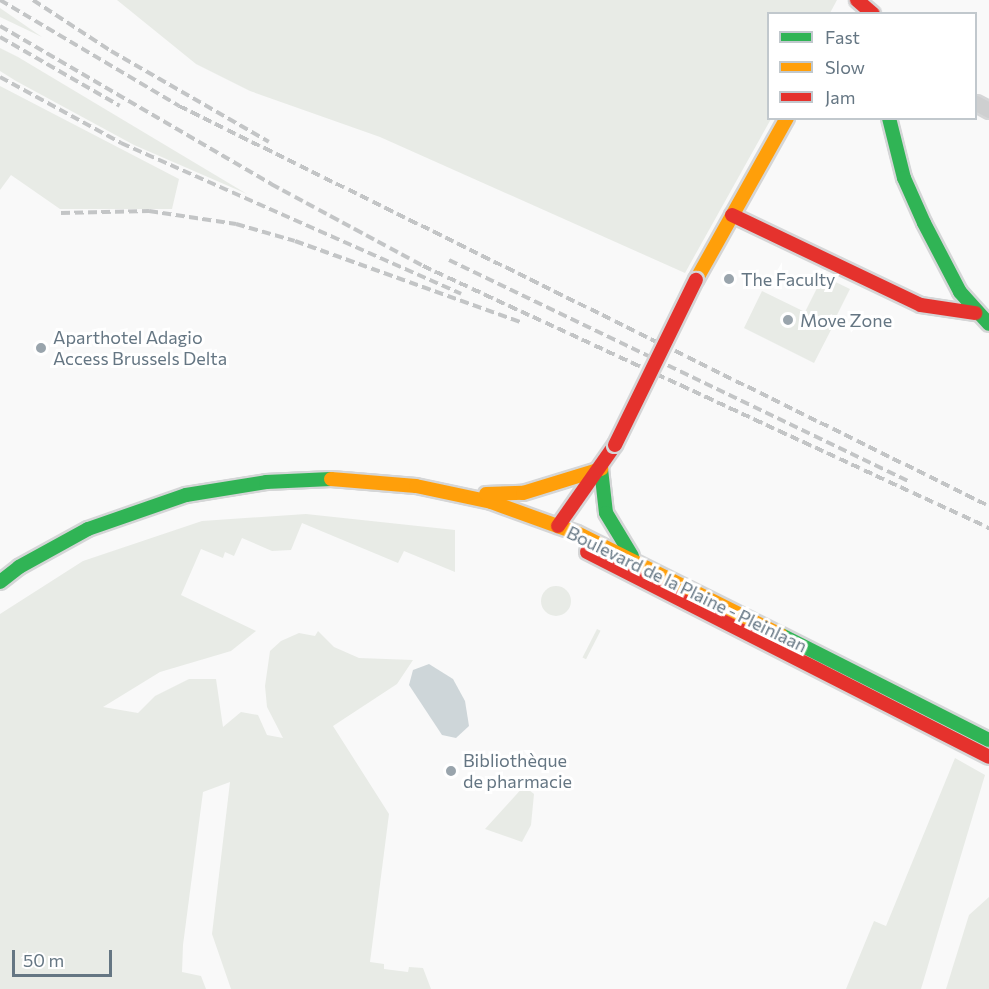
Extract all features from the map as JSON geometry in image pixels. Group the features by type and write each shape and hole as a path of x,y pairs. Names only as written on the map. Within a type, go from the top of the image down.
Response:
{"main road":[{"path":"856,0 871,12"},
{"path":"0,582 19,567 88,529 186,495 255,484 325,479 408,485 459,494 558,526 601,469 615,445 696,280 786,120"},
{"path":"890,120 915,204 951,276 975,313 989,324"},
{"path":"732,215 921,305 975,313"},
{"path":"459,494 523,493 601,469"},
{"path":"601,469 606,513 616,535 635,560"},
{"name":"Boulevard de la Plaine - Pleinlaan","path":"558,526 635,560 989,740"},
{"name":"Boulevard de la Plaine - Pleinlaan","path":"558,526 570,542 592,555 989,757"}],"street":[{"path":"893,708 900,694"}],"shaded area":[{"path":"117,0 837,0 831,12 767,12 767,120 770,120 685,273 380,137 250,91 196,64"},
{"path":"0,8 42,37 0,17"},
{"path":"0,48 247,194 134,145 16,81 0,71"},
{"path":"0,86 179,179 172,209 60,209 11,175 0,190"},
{"name":"Move Zone","path":"823,276 850,289 836,317 831,314 827,322 833,326 814,363 744,328 762,291 805,312"},
{"path":"306,514 455,530 455,572 404,551 398,563 302,523 291,550 272,551 242,538 234,556 225,552 223,558 201,549 181,595 256,631 231,651 160,672 103,707 138,713 155,696 189,679 216,679 223,727 241,712 258,715 267,735 283,738 267,707 265,686 270,651 281,641 299,633 315,636 318,631 334,647 359,658 413,660 397,684 333,726 389,814 370,962 384,964 384,969 408,972 409,967 423,968 431,989 231,989 212,934 230,782 203,792 183,945 182,972 201,976 206,989 0,989 0,614 83,561 202,521"},
{"path":"556,586 562,587 570,595 570,607 562,615 556,616 550,615 542,607 541,601 542,595 550,587"},
{"path":"597,629 601,631 586,659 582,658"},
{"path":"429,664 453,679 465,701 469,726 456,738 442,735 409,685 413,670"},
{"path":"955,758 985,775 921,989 846,989 874,921 886,926"},
{"path":"524,786 534,794 531,825 522,842 485,829"},
{"path":"989,897 989,989 946,989 969,915"}],"railway":[{"path":"0,0 179,106 989,506"},
{"path":"33,0 111,51 269,142"},
{"path":"0,26 271,184 423,266 989,528"},
{"path":"0,37 120,106"},
{"path":"0,77 121,143 461,294"},
{"path":"61,213 149,211 236,224 295,241 523,323"},
{"path":"449,260 908,481"}],"traffic: fast":[{"path":"890,120 904,178 924,223 960,292 989,324"},
{"path":"601,469 606,513 632,556"},
{"path":"0,582 19,567 88,529 186,495 266,482 331,479"},
{"path":"781,635 989,740"}],"traffic: slow":[{"path":"696,280 786,120"},
{"path":"486,494 523,493 601,469"},
{"path":"331,479 416,486 491,502 577,533 781,635"}],"traffic: jam":[{"path":"857,0 871,12"},
{"path":"732,215 921,305 975,313"},
{"path":"615,445 696,280"},
{"path":"558,526 615,445"},
{"path":"587,552 989,757"}],"place":[{"name":"The Faculty","path":"729,279"},
{"name":"Move Zone","path":"788,320"},
{"name":"Aparthotel Adagio Access Brussels Delta","path":"41,348"},
{"name":"Bibliothèque de pharmacie","path":"451,771"}]}
